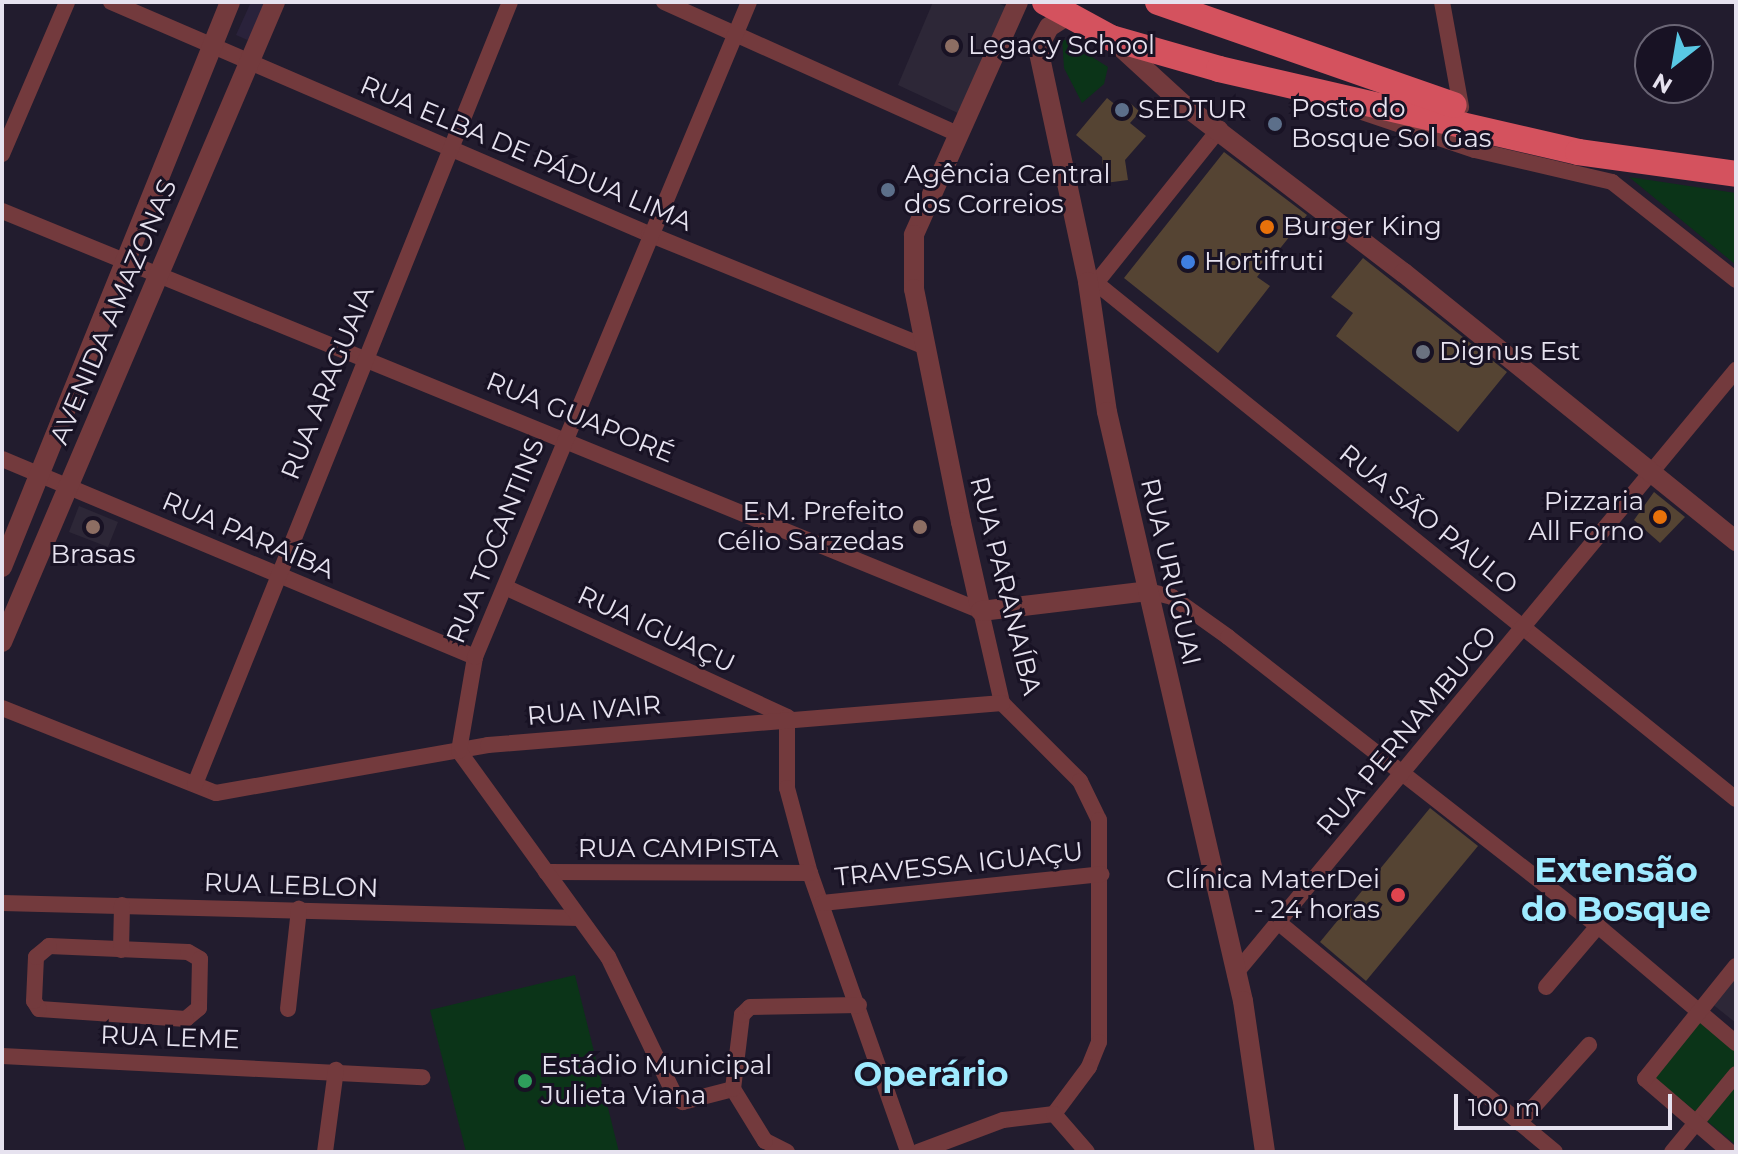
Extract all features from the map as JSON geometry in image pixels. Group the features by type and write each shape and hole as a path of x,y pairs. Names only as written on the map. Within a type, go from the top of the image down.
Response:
{"highway":[{"path":"1158,2 1461,107 1612,140 1736,157"},
{"path":"1056,9 1111,38 1219,69 1328,91 1578,152 1736,174"},
{"path":"1213,21 1228,32 1235,46 1219,69"}],"street":[{"path":"2,154 67,2"},
{"name":"RUA ELBA DE PÁDUA LIMA","path":"111,2 649,234 924,346"},
{"name":"AVENIDA AMAZONAS","path":"2,567 230,2"},
{"name":"AVENIDA AMAZONAS","path":"2,642 275,2"},
{"name":"RUA ARAGUAIA","path":"195,784 275,575 365,359 447,148 510,2"},
{"path":"664,2 958,134"},
{"name":"RUA TOCANTINS","path":"459,751 475,657 563,438 749,2"},
{"name":"RUA PARANAÍBA","path":"1018,2 914,235 911,260 924,346 1002,703 1080,781 1093,801 1101,874 1099,1042 1089,1067 1054,1114"},
{"path":"1442,2 1461,107"},
{"path":"1003,40 1026,37 1038,48 1056,9"},
{"path":"1111,38 1164,89 1220,128 1736,541"},
{"name":"RUA URUGUAI","path":"1038,48 1092,282 1107,412 1235,974 1265,1152"},
{"path":"1328,91 1363,116 1622,187 1736,280"},
{"path":"1092,282 1220,128"},
{"name":"RUA GUAPORÉ","path":"2,211 124,264 563,438 981,611 1148,591"},
{"name":"RUA SÃO PAULO","path":"1092,282 1736,799"},
{"name":"RUA PERNAMBUCO","path":"1235,974 1525,630 1736,370"},
{"name":"RUA PARAÍBA","path":"2,459 475,657"},
{"name":"RUA IGUAÇU","path":"505,587 787,717"},
{"path":"1148,591 1172,597 1403,773 1598,926 1736,1043"},
{"name":"RUA IVAIR","path":"2,708 216,793 459,751 787,717 1002,703"},
{"path":"787,717 787,788 810,873 859,1005 908,1152"},
{"path":"459,751 629,993 676,1098 683,1102 733,1089"},
{"name":"RUA CAMPISTA","path":"546,872 810,873"},
{"name":"TRAVESSA IGUAÇU","path":"822,903 1101,874"},
{"name":"RUA LEBLON","path":"2,903 579,918"},
{"path":"121,950 122,905"},
{"path":"288,1009 299,909"},
{"path":"1278,922 1555,1152"},
{"path":"1546,987 1598,926"},
{"path":"40,949 121,950 194,954 201,967 194,1015 171,1018 39,1009 34,1001 40,949"},
{"path":"1730,1152 1645,1079 1736,966"},
{"path":"787,1152 765,1141 733,1089 742,1015 750,1007 859,1005"},
{"path":"1519,1123 1589,1045"},
{"name":"RUA LEME","path":"2,1056 336,1070 422,1077"},
{"path":"325,1152 336,1070"},
{"path":"1672,1152 1736,1074"},
{"path":"918,1152 961,1145 1003,1120 1054,1114 1087,1152"}],"shaded area":[{"path":"251,2 269,2 252,42 236,35"},
{"name":"Legacy School","path":"933,2 995,2 1009,8 960,114 898,85"},
{"name":"Brasas","path":"79,506 118,522 108,547 69,532"},
{"path":"1736,972 1736,1023 1711,1003"}],"green space":[{"path":"1062,38 1108,67 1104,84 1082,103 1064,68"},
{"path":"1629,177 1736,193 1736,265"},
{"name":"Estádio Municipal Julieta Viana","path":"575,975 619,1152 466,1152 430,1010"},
{"path":"1695,1018 1736,1051 1736,1145 1650,1074"}],"building":[{"name":"SEDTUR","path":"1107,98 1122,110 1129,102 1140,112 1130,123 1146,136 1125,160 1128,180 1105,183 1102,157 1076,135"},
{"name":"Hortifruti","path":"1224,152 1307,215 1257,277 1270,286 1218,353 1124,278"},
{"name":"Dignus Est","path":"1363,258 1507,372 1458,432 1336,336 1353,313 1331,297"},
{"name":"Pizzaria All Forno","path":"1654,492 1685,517 1660,543 1634,520"},
{"name":"Clínica MaterDei - 24 horas","path":"1430,808 1478,846 1366,981 1320,942"}],"place":[{"name":"Legacy School","path":"952,46"},
{"name":"SEDTUR","path":"1122,110"},
{"name":"Posto do Bosque Sol Gas","path":"1275,124"},
{"name":"Agência Central dos Correios","path":"888,190"},
{"name":"Burger King","path":"1267,227"},
{"name":"Hortifruti","path":"1188,262"},
{"name":"Dignus Est","path":"1423,352"},
{"name":"Pizzaria All Forno","path":"1660,517"},
{"name":"Brasas","path":"93,527"},
{"name":"E.M. Prefeito Célio Sarzedas","path":"920,527"},
{"name":"Clínica MaterDei - 24 horas","path":"1398,895"},
{"name":"Estádio Municipal Julieta Viana","path":"525,1081"}],"district":[{"name":"Extensão do Bosque","path":"1616,890"},
{"name":"Operário","path":"931,1075"}]}
